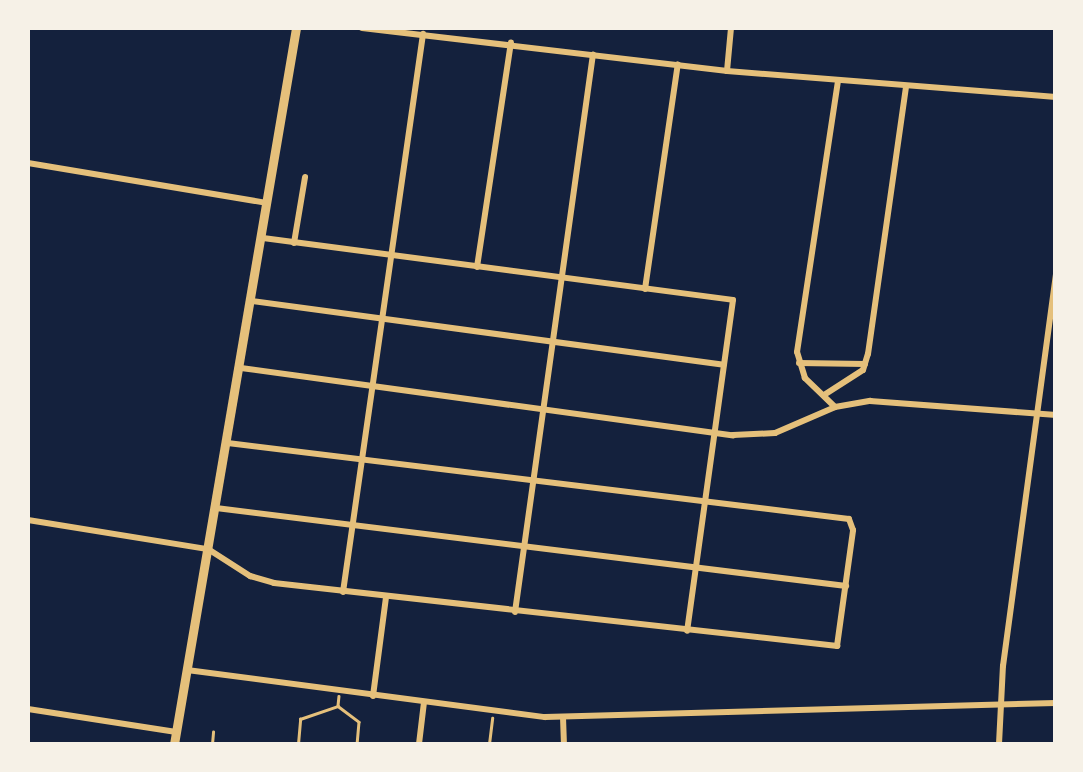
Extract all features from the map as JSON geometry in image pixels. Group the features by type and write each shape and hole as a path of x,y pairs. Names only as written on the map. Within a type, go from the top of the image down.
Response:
{"main road":[{"path":"174,744 296,28"}],"street":[{"path":"362,28 726,70 1056,97"},
{"path":"726,70 731,28"},
{"path":"342,592 423,34"},
{"path":"477,267 511,43"},
{"path":"514,613 594,54"},
{"path":"646,289 678,64"},
{"path":"835,407 798,363 838,81"},
{"path":"824,395 865,364 906,87"},
{"path":"28,163 268,203"},
{"path":"294,243 305,177"},
{"path":"262,238 733,300 687,631"},
{"path":"998,744 1000,701 1056,274"},
{"path":"252,302 724,365"},
{"path":"798,363 865,364"},
{"path":"241,368 717,434 775,433 835,407 887,401 1056,415"},
{"path":"28,520 208,549 256,579 514,613 836,646 853,522 706,500 228,442"},
{"path":"216,508 846,586"},
{"path":"373,696 386,597"},
{"path":"187,670 492,712 563,717 1000,701 1056,703"},
{"path":"419,744 424,702"},
{"path":"28,709 176,732"},
{"path":"563,717 564,744"}],"path":[{"path":"338,706 340,692"},
{"path":"298,744 300,719 338,706"},
{"path":"338,706 360,722 357,744"},
{"path":"489,744 492,712"},
{"path":"212,744 213,732"}]}
